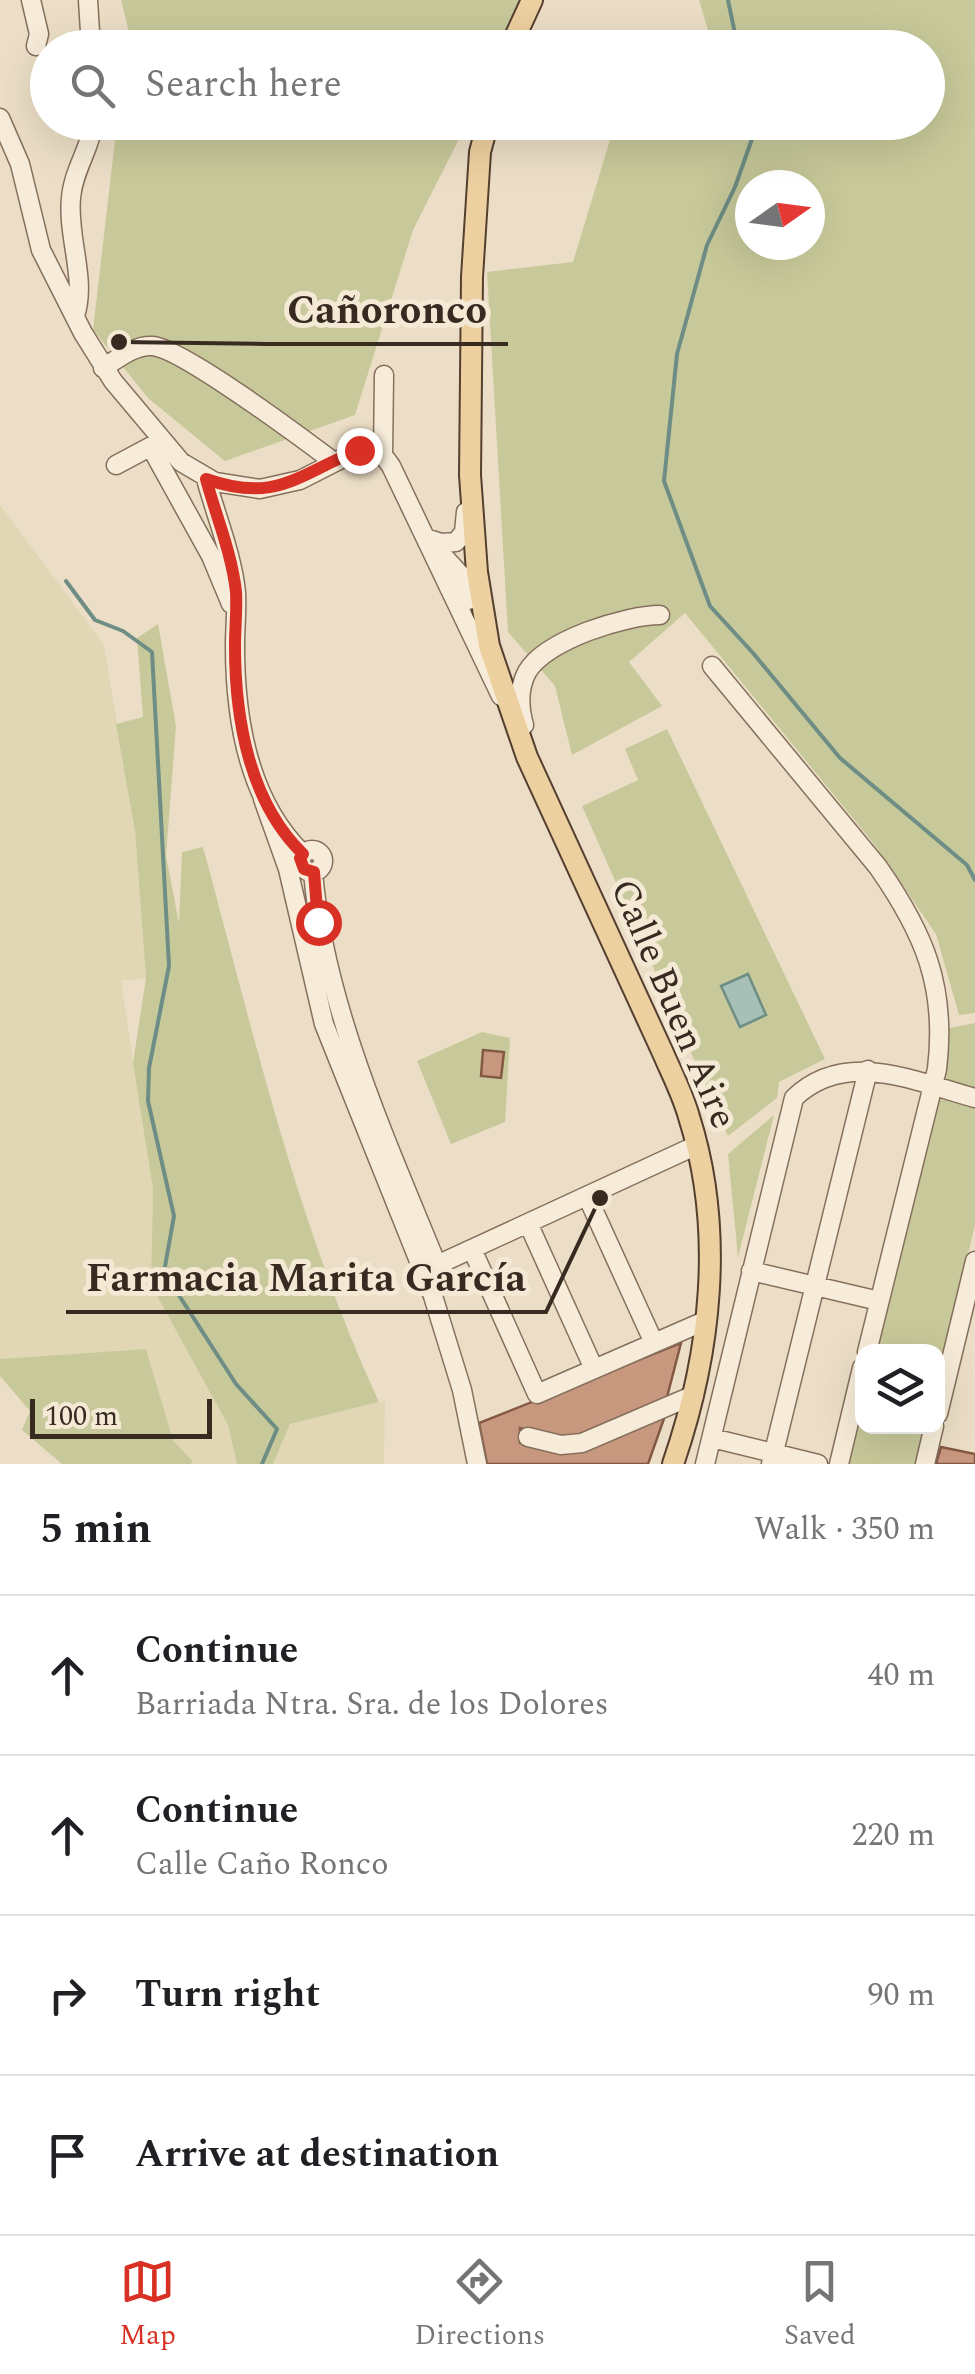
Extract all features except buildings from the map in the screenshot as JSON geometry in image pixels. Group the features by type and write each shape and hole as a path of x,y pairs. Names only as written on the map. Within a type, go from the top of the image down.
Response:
{"main road":[{"path":"518,30 532,0"},
{"path":"483,140 472,277 470,475 489,646 506,705 527,757"},
{"path":"471,418 481,521 503,669 527,757"},
{"name":"Calle Buen Aire","path":"527,757 670,1068 697,1145 706,1214 708,1320 694,1395 673,1464"}],"street":[{"path":"31,0 38,30"},
{"path":"88,0 90,30"},
{"path":"0,119 20,164 41,250 104,368 158,447 211,556 226,597 236,607"},
{"path":"75,316 80,298 70,226 71,197 87,140"},
{"path":"104,368 134,349 154,345 193,364 334,462"},
{"path":"384,375 382,455 425,537 468,600 481,597"},
{"path":"116,465 158,447"},
{"path":"158,447 206,479 236,488 271,488 300,480 366,449 382,455"},
{"path":"425,537 441,543 456,542 464,532 470,475"},
{"path":"206,479 231,568 240,716 288,869 324,1024 434,1296 462,1390 478,1464"},
{"path":"456,582 484,667 506,705"},
{"path":"551,809 520,705 525,675 542,655 606,624 638,615 660,615"},
{"path":"712,666 878,867 918,928 929,956 940,1042 933,1086 869,1344"},
{"path":"263,799 282,832 303,854 313,850 322,855 322,866 314,872 319,932 380,1123 437,1265 697,1145"},
{"path":"772,1459 868,1070"},
{"path":"705,1464 794,1098 836,1074 868,1070 975,1098"},
{"path":"587,1196 654,1343"},
{"path":"528,1223 594,1370"},
{"path":"472,1249 537,1394 708,1320"},
{"path":"945,1385 975,1262"},
{"path":"751,1271 880,1301"},
{"path":"528,1437 562,1445 582,1443 694,1395"},
{"path":"838,1464 855,1396"},
{"path":"925,1464 932,1434"},
{"path":"712,1438 772,1459 818,1464"}],"shaded area":[{"path":"0,505 104,645 135,831 146,978 121,981 153,1189 151,1285 228,1425 237,1464 190,1464 193,1460 173,1440 146,1349 0,1359"},
{"path":"385,1401 384,1464 273,1464 290,1424"}],"green space":[{"path":"121,0 528,0 513,30 128,30"},
{"path":"699,0 975,0 975,1013 959,1015 936,934 874,844 685,613 629,662 662,706 572,755 555,686 508,632 487,272 573,262 610,140 945,140 945,30 708,30"},
{"path":"115,140 458,140 413,230 355,415 225,461 149,399 93,330"},
{"path":"158,624 176,726 166,856 179,923 182,852 203,847 279,1129 324,1267 379,1402 290,1424 273,1464 237,1464 228,1425 151,1285 153,1189 133,1063 146,978 135,831 116,724 143,717 137,638"},
{"path":"667,729 825,1059 779,1082 777,1098 728,1136 582,806 638,780 625,749"},
{"path":"975,1023 975,1088 945,1082 949,1028"},
{"path":"482,1032 510,1038 505,1122 451,1144 417,1061"},
{"path":"938,1098 975,1108 975,1225 945,1351 945,1344 877,1344"},
{"path":"774,1115 738,1257 728,1154"},
{"path":"146,1349 173,1440 193,1461 190,1464 62,1464 22,1430 30,1411 0,1376 0,1359"},
{"path":"855,1430 855,1434 924,1434 917,1464 847,1464"}],"water":[{"path":"748,974 766,1015 740,1027 721,986"}],"waterway":[{"path":"728,0 734,30"},
{"path":"752,140 735,187 707,245 677,354 664,481 710,606 840,758 967,865 975,880"},
{"path":"66,581 95,620 123,631 152,652 169,966 149,1068 148,1101 174,1216 164,1272 236,1384 277,1429 262,1464"}],"place":[{"name":"Cañoronco","path":"119,342"},
{"name":"Farmacia Marita García","path":"600,1198"}],"route":[{"path":"318,922 314,872 304,869 300,858 303,854 275,823 263,799 246,741 237,689 235,588 206,479 236,488 271,488 300,480 359,450"}]}
